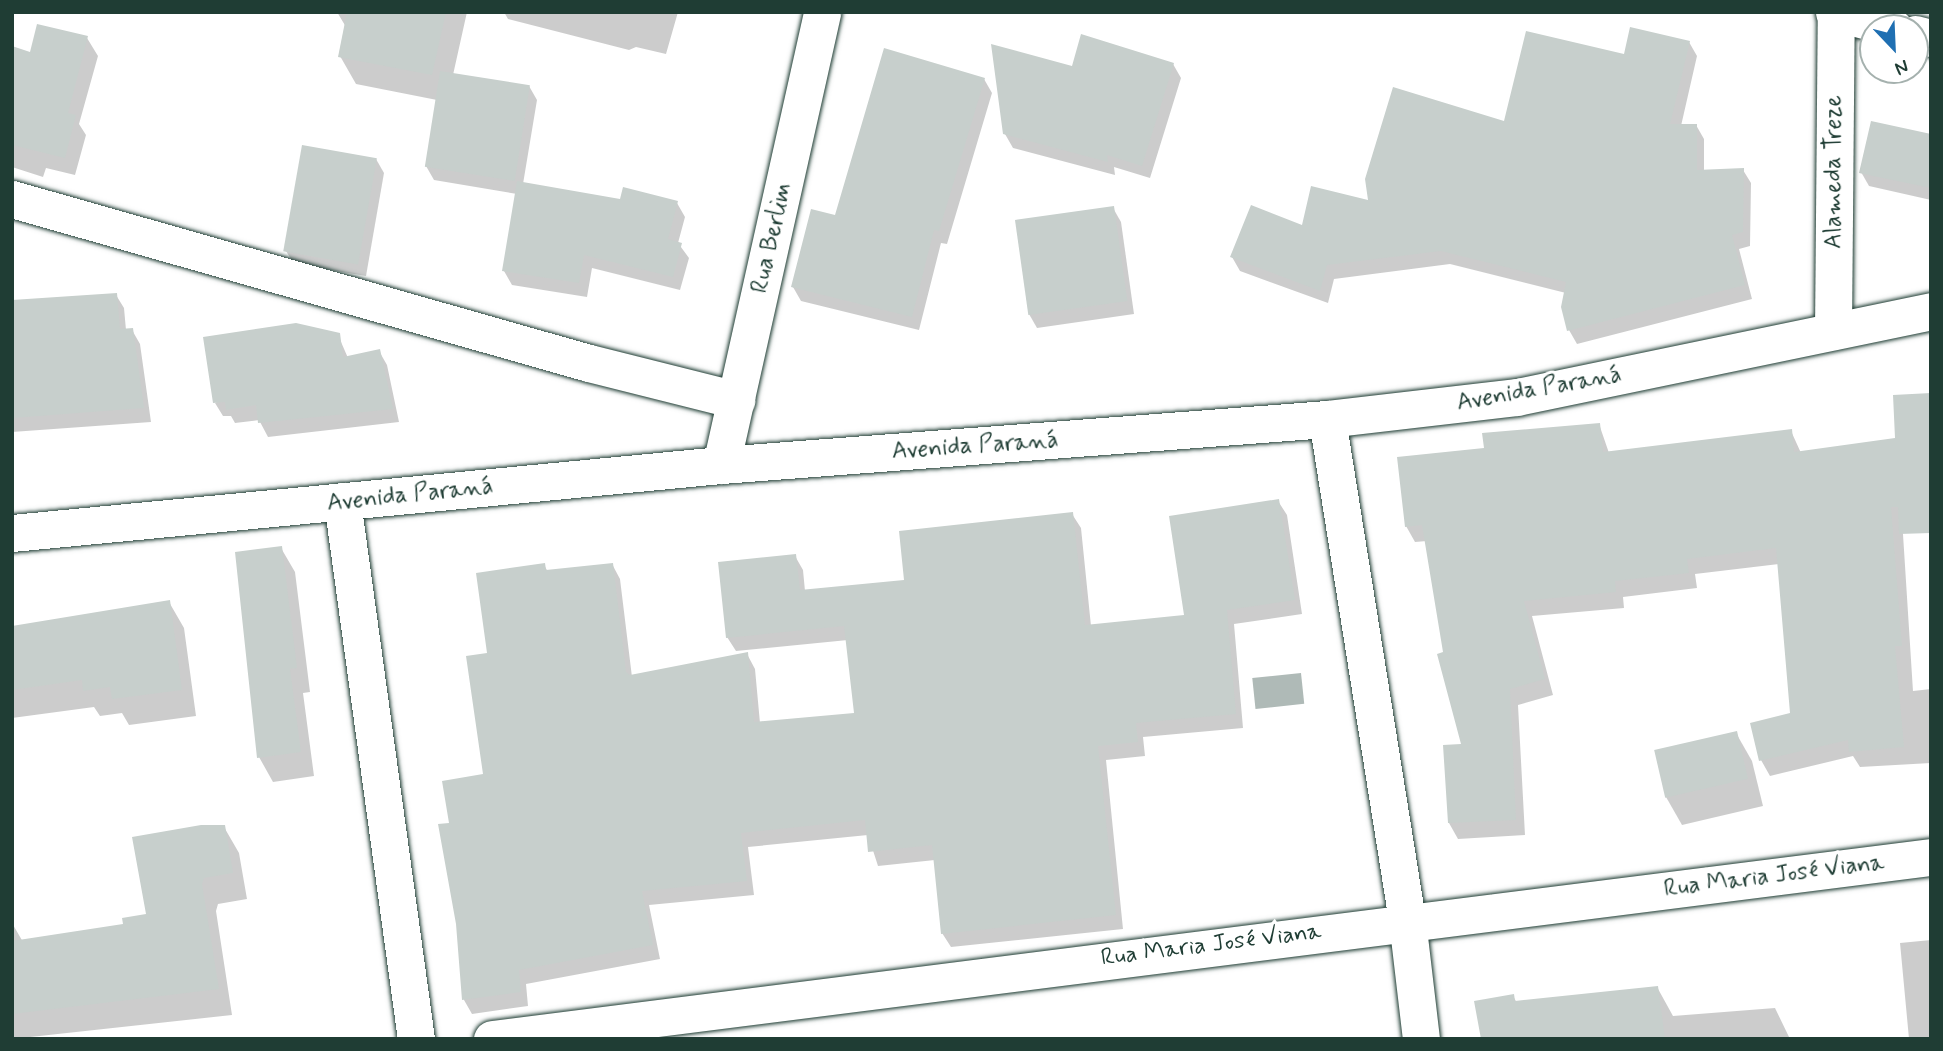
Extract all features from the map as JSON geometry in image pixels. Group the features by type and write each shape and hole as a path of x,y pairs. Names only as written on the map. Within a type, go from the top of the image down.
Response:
{"street":[{"name":"Rua Berlim","path":"721,465 822,12"},
{"path":"1835,12 1859,19"},
{"name":"Alameda Treze","path":"1833,331 1835,12"},
{"path":"12,199 589,363 736,400"},
{"name":"Avenida Paraná","path":"12,533 721,465 1327,419 1517,397 1931,312"},
{"path":"1327,419 1407,920 1421,1039"},
{"path":"342,501 415,1039"},
{"name":"Rua Maria José Viana","path":"492,1039 1407,920 1931,857"}],"shaded area":[{"path":"1301,673 1304,704 1256,709 1252,678"}],"building":[{"path":"347,12 446,12 432,75 338,57"},
{"path":"37,24 88,36 68,113 76,115 65,158 12,145 12,46 30,52"},
{"path":"1630,27 1690,41 1670,124 1697,124 1697,170 1744,168 1743,232 1732,235 1745,285 1567,331 1561,307 1566,282 1441,251 1327,265 1320,291 1230,257 1251,205 1302,225 1311,186 1368,200 1365,179 1393,87 1504,121 1526,31 1624,54"},
{"path":"1081,34 1174,63 1142,166 1107,155 1108,162 1003,134 991,44 1072,66"},
{"path":"884,48 985,78 939,231 934,230 912,317 791,287 811,209 835,215"},
{"path":"440,71 530,85 515,181 425,167"},
{"path":"1871,121 1931,134 1931,188 1859,173"},
{"path":"302,145 377,158 358,265 283,251"},
{"path":"517,181 620,199 623,187 678,201 668,239 682,243 673,277 584,255 579,283 502,271"},
{"path":"1114,206 1127,301 1028,315 1015,220"},
{"path":"117,293 120,329 133,328 144,408 12,418 12,300"},
{"path":"296,323 340,333 343,357 380,349 393,409 258,423 256,405 226,410 225,402 213,403 203,337"},
{"path":"1931,393 1931,533 1899,534 1898,507 1891,507 1902,646 1895,646 1904,747 1849,752 1848,740 1759,761 1750,723 1790,713 1776,548 1687,559 1689,573 1615,581 1616,592 1524,601 1545,679 1510,689 1516,820 1448,823 1443,745 1461,744 1437,654 1443,652 1422,525 1405,527 1397,457 1484,448 1482,433 1600,423 1603,452 1792,429 1794,452 1895,438 1893,395"},
{"path":"1279,499 1295,600 1227,610 1236,714 1136,723 1138,742 1098,746 1116,915 941,934 932,845 868,852 865,820 741,833 747,881 642,891 653,945 519,970 521,992 462,1000 456,924 438,824 449,823 442,781 483,774 466,656 487,653 476,573 545,563 546,570 613,563 626,672 630,675 748,652 754,722 854,713 844,626 726,638 718,562 796,554 800,590 904,580 899,531 1073,512 1085,625 1184,615 1169,516"},
{"path":"282,546 297,668 290,669 301,752 257,758 235,552"},
{"path":"170,600 182,690 112,699 110,687 83,691 82,680 12,690 12,626"},
{"path":"1737,731 1748,779 1665,798 1654,750"},
{"path":"201,825 225,825 233,873 204,878 202,884 219,989 12,1014 12,941 123,924 122,918 146,914 132,837"},
{"path":"1658,986 1665,1039 1481,1039 1474,1001 1514,994 1515,1001"}]}
